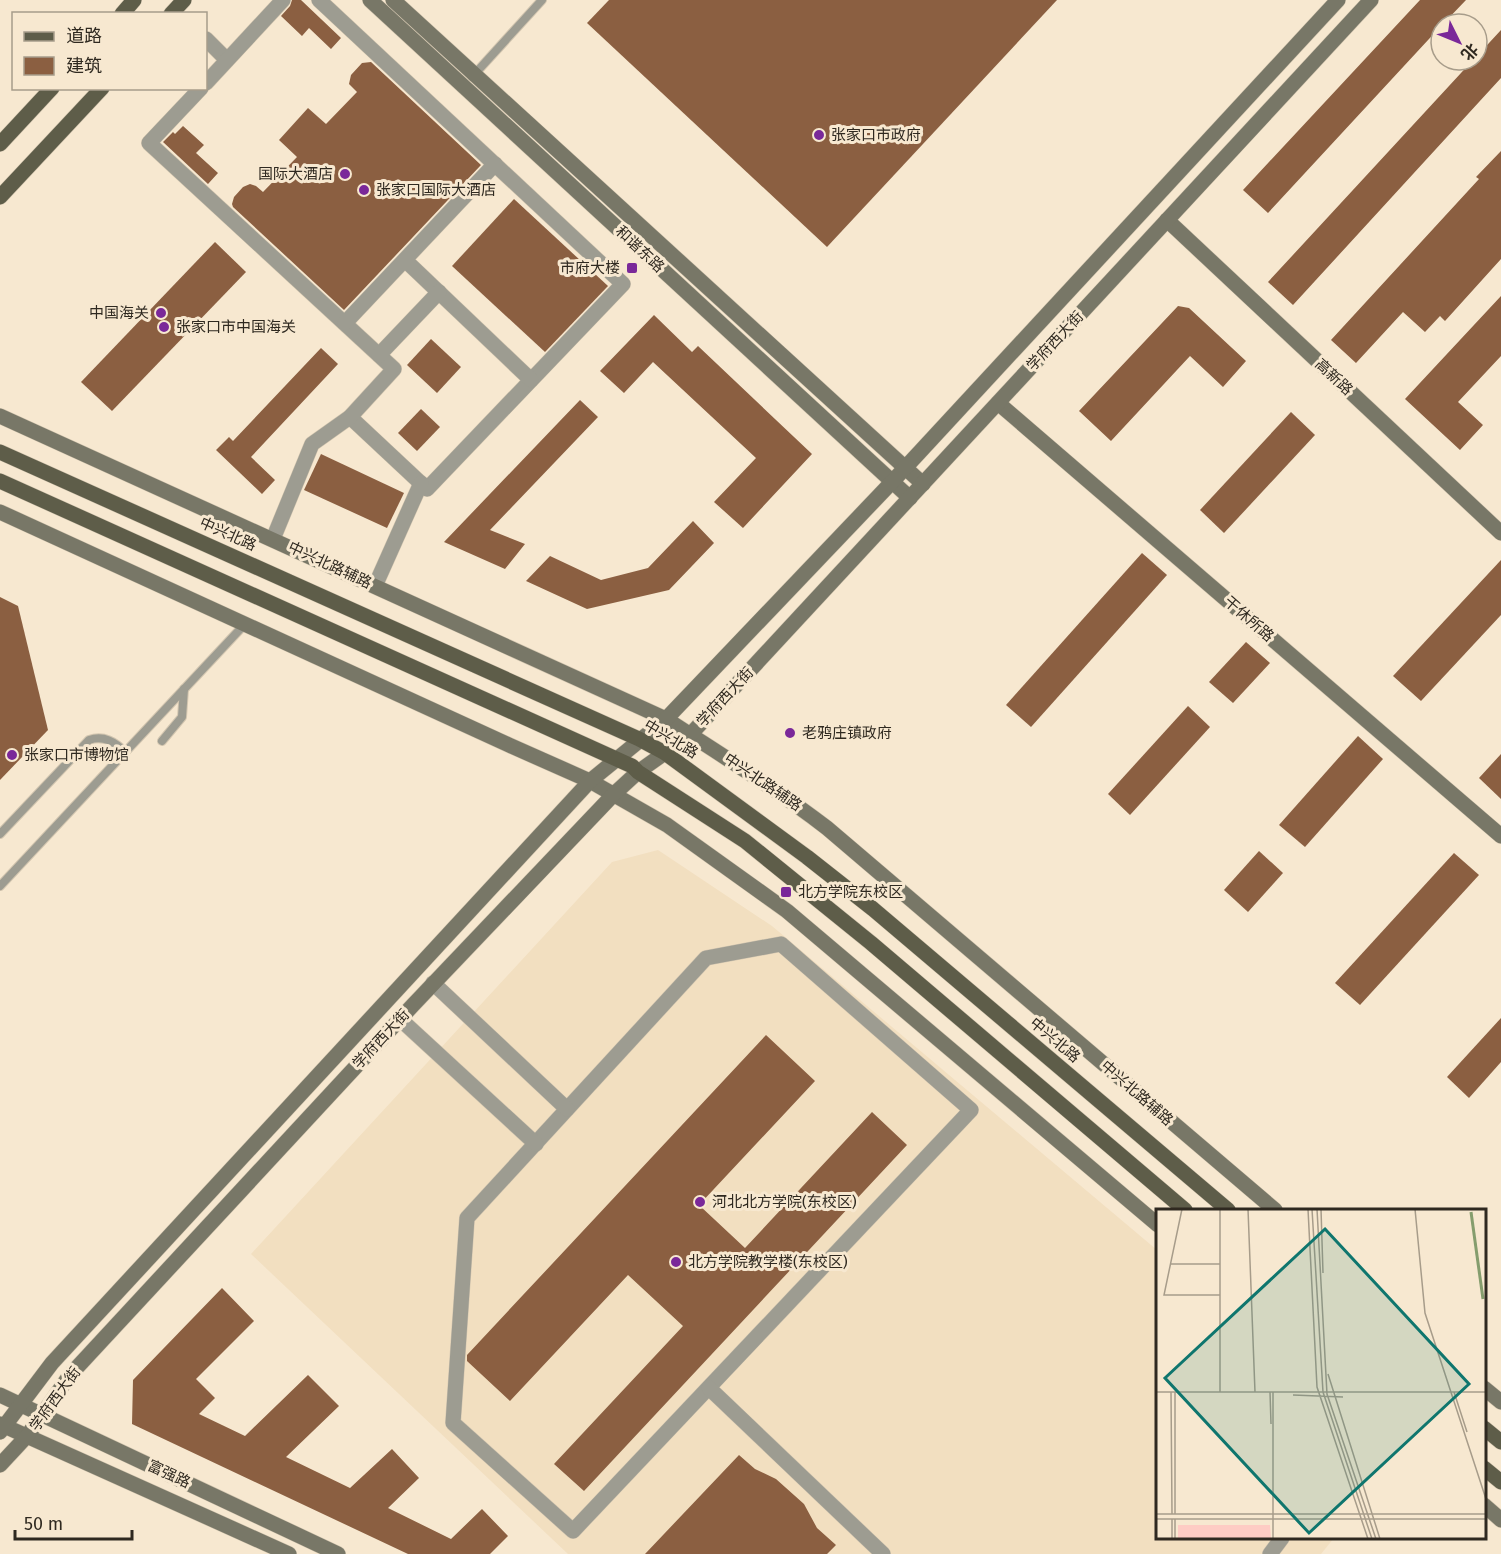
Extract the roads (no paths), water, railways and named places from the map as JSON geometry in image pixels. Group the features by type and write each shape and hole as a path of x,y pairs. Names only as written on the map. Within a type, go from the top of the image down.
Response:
{"main road":[{"path":"124,12 134,0"},
{"path":"0,144 50,90"},
{"path":"0,197 100,90"},
{"name":"中兴北路","path":"0,452 639,739 665,753 757,818 873,909 1227,1209"},
{"path":"0,482 125,536 632,766 754,848 871,943 1184,1209"},
{"path":"1486,1429 1501,1442"},
{"path":"1486,1469 1501,1482"}],"street":[{"path":"211,66 228,60 283,0"},
{"path":"320,0 623,284 427,489 350,417"},
{"name":"和谐东路","path":"370,0 910,498"},
{"name":"和谐东路","path":"393,0 923,484"},
{"name":"学府西大街","path":"2,1427 52,1363 590,781 614,759 666,719 892,482 1338,0"},
{"name":"学府西大街","path":"0,1465 27,1436 70,1375 433,983 614,794 638,772 690,735 1371,0"},
{"path":"207,40 228,60"},
{"path":"199,90 149,143 394,369 350,417 312,444 273,539"},
{"path":"345,323 495,164"},
{"name":"高新路","path":"1167,220 1501,533"},
{"path":"405,260 531,380"},
{"path":"380,355 439,292"},
{"name":"干休所路","path":"998,403 1501,836"},
{"name":"中兴北路辅路","path":"0,416 666,719 786,796 827,828 1274,1209"},
{"path":"375,586 421,483"},
{"path":"0,512 590,781 667,825 787,911 1156,1224"},
{"path":"781,944 971,1110 573,1531 453,1423 467,1218 567,1109 706,958 781,944"},
{"path":"433,983 567,1109"},
{"path":"400,1019 536,1144"},
{"path":"709,1388 883,1554"},
{"path":"1486,1389 1501,1402"},
{"name":"富强路","path":"0,1395 338,1554"},
{"name":"富强路","path":"2,1427 27,1436 289,1554"},
{"path":"1486,1506 1501,1520"},
{"path":"1270,1554 1281,1539"}],"lane":[{"path":"464,86 542,0"},
{"path":"0,886 244,625"},
{"path":"162,741 182,717 184,690"},
{"path":"0,834 89,740 95,738 109,740 118,744 125,752"}],"place":[{"name":"张家口市政府","path":"819,135"},
{"name":"国际大酒店","path":"345,174"},
{"name":"张家口国际大酒店","path":"364,190"},
{"name":"市府大楼","path":"632,268"},
{"name":"中国海关","path":"161,313"},
{"name":"张家口市中国海关","path":"164,327"},
{"name":"老鸦庄镇政府","path":"790,733"},
{"name":"张家口市博物馆","path":"12,755"},
{"name":"北方学院东校区","path":"786,892"},
{"name":"河北北方学院(东校区)","path":"700,1202"},
{"name":"北方学院教学楼(东校区)","path":"676,1262"}]}
